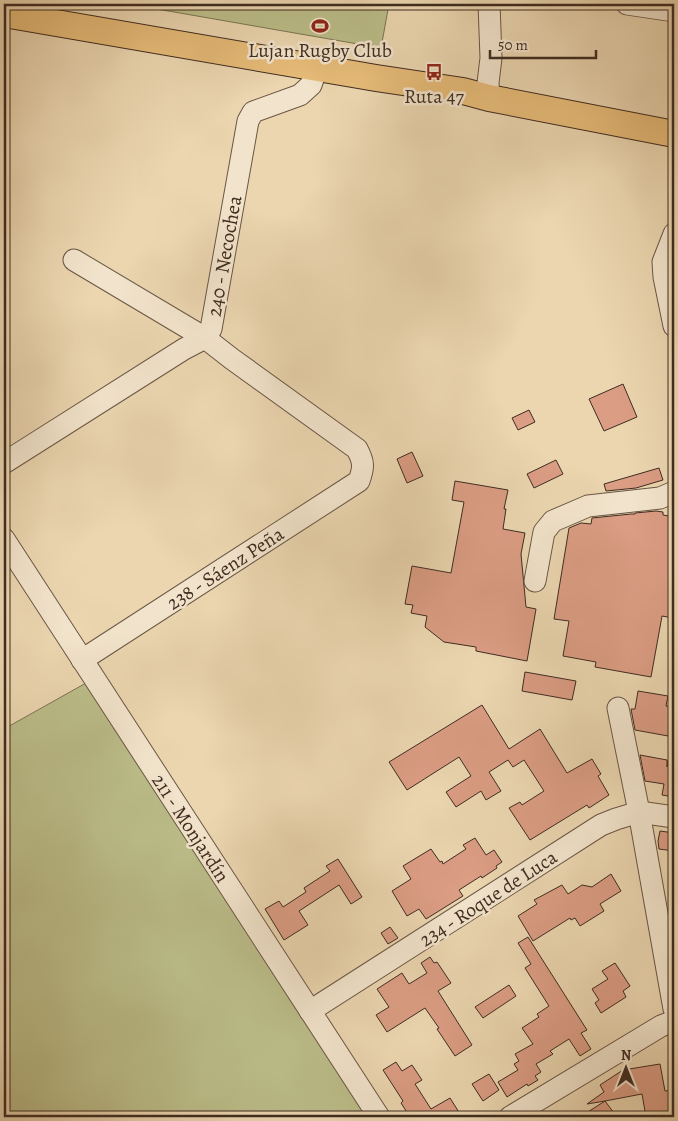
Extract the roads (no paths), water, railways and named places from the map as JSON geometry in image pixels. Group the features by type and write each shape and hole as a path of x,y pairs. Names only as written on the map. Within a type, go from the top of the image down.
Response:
{"main road":[{"path":"4,14 376,78 463,91 489,98 670,134"}],"street":[{"path":"489,4 491,58 488,83 489,98"},
{"path":"627,4 674,11"},
{"name":"240 - Necochea","path":"4,463 204,338 211,329 248,121 253,112 300,95 311,85 317,67"},
{"path":"674,234 663,262 664,277 674,326"},
{"path":"74,260 204,338"},
{"name":"238 - Sáenz Peña","path":"82,660 359,481 363,471 363,459 356,449 204,338"},
{"path":"535,581 544,532 553,521 588,506 660,498 674,492"},
{"name":"211 - Monjardín","path":"4,539 379,1117"},
{"path":"618,708 639,812 674,1009"},
{"name":"234 - Roque de Luca","path":"310,1011 601,825 639,812 674,817"},
{"path":"510,1117 674,1020"}],"place":[{"name":"Lujan Rugby Club","path":"320,26"},
{"name":"Ruta 47","path":"434,72"}]}
